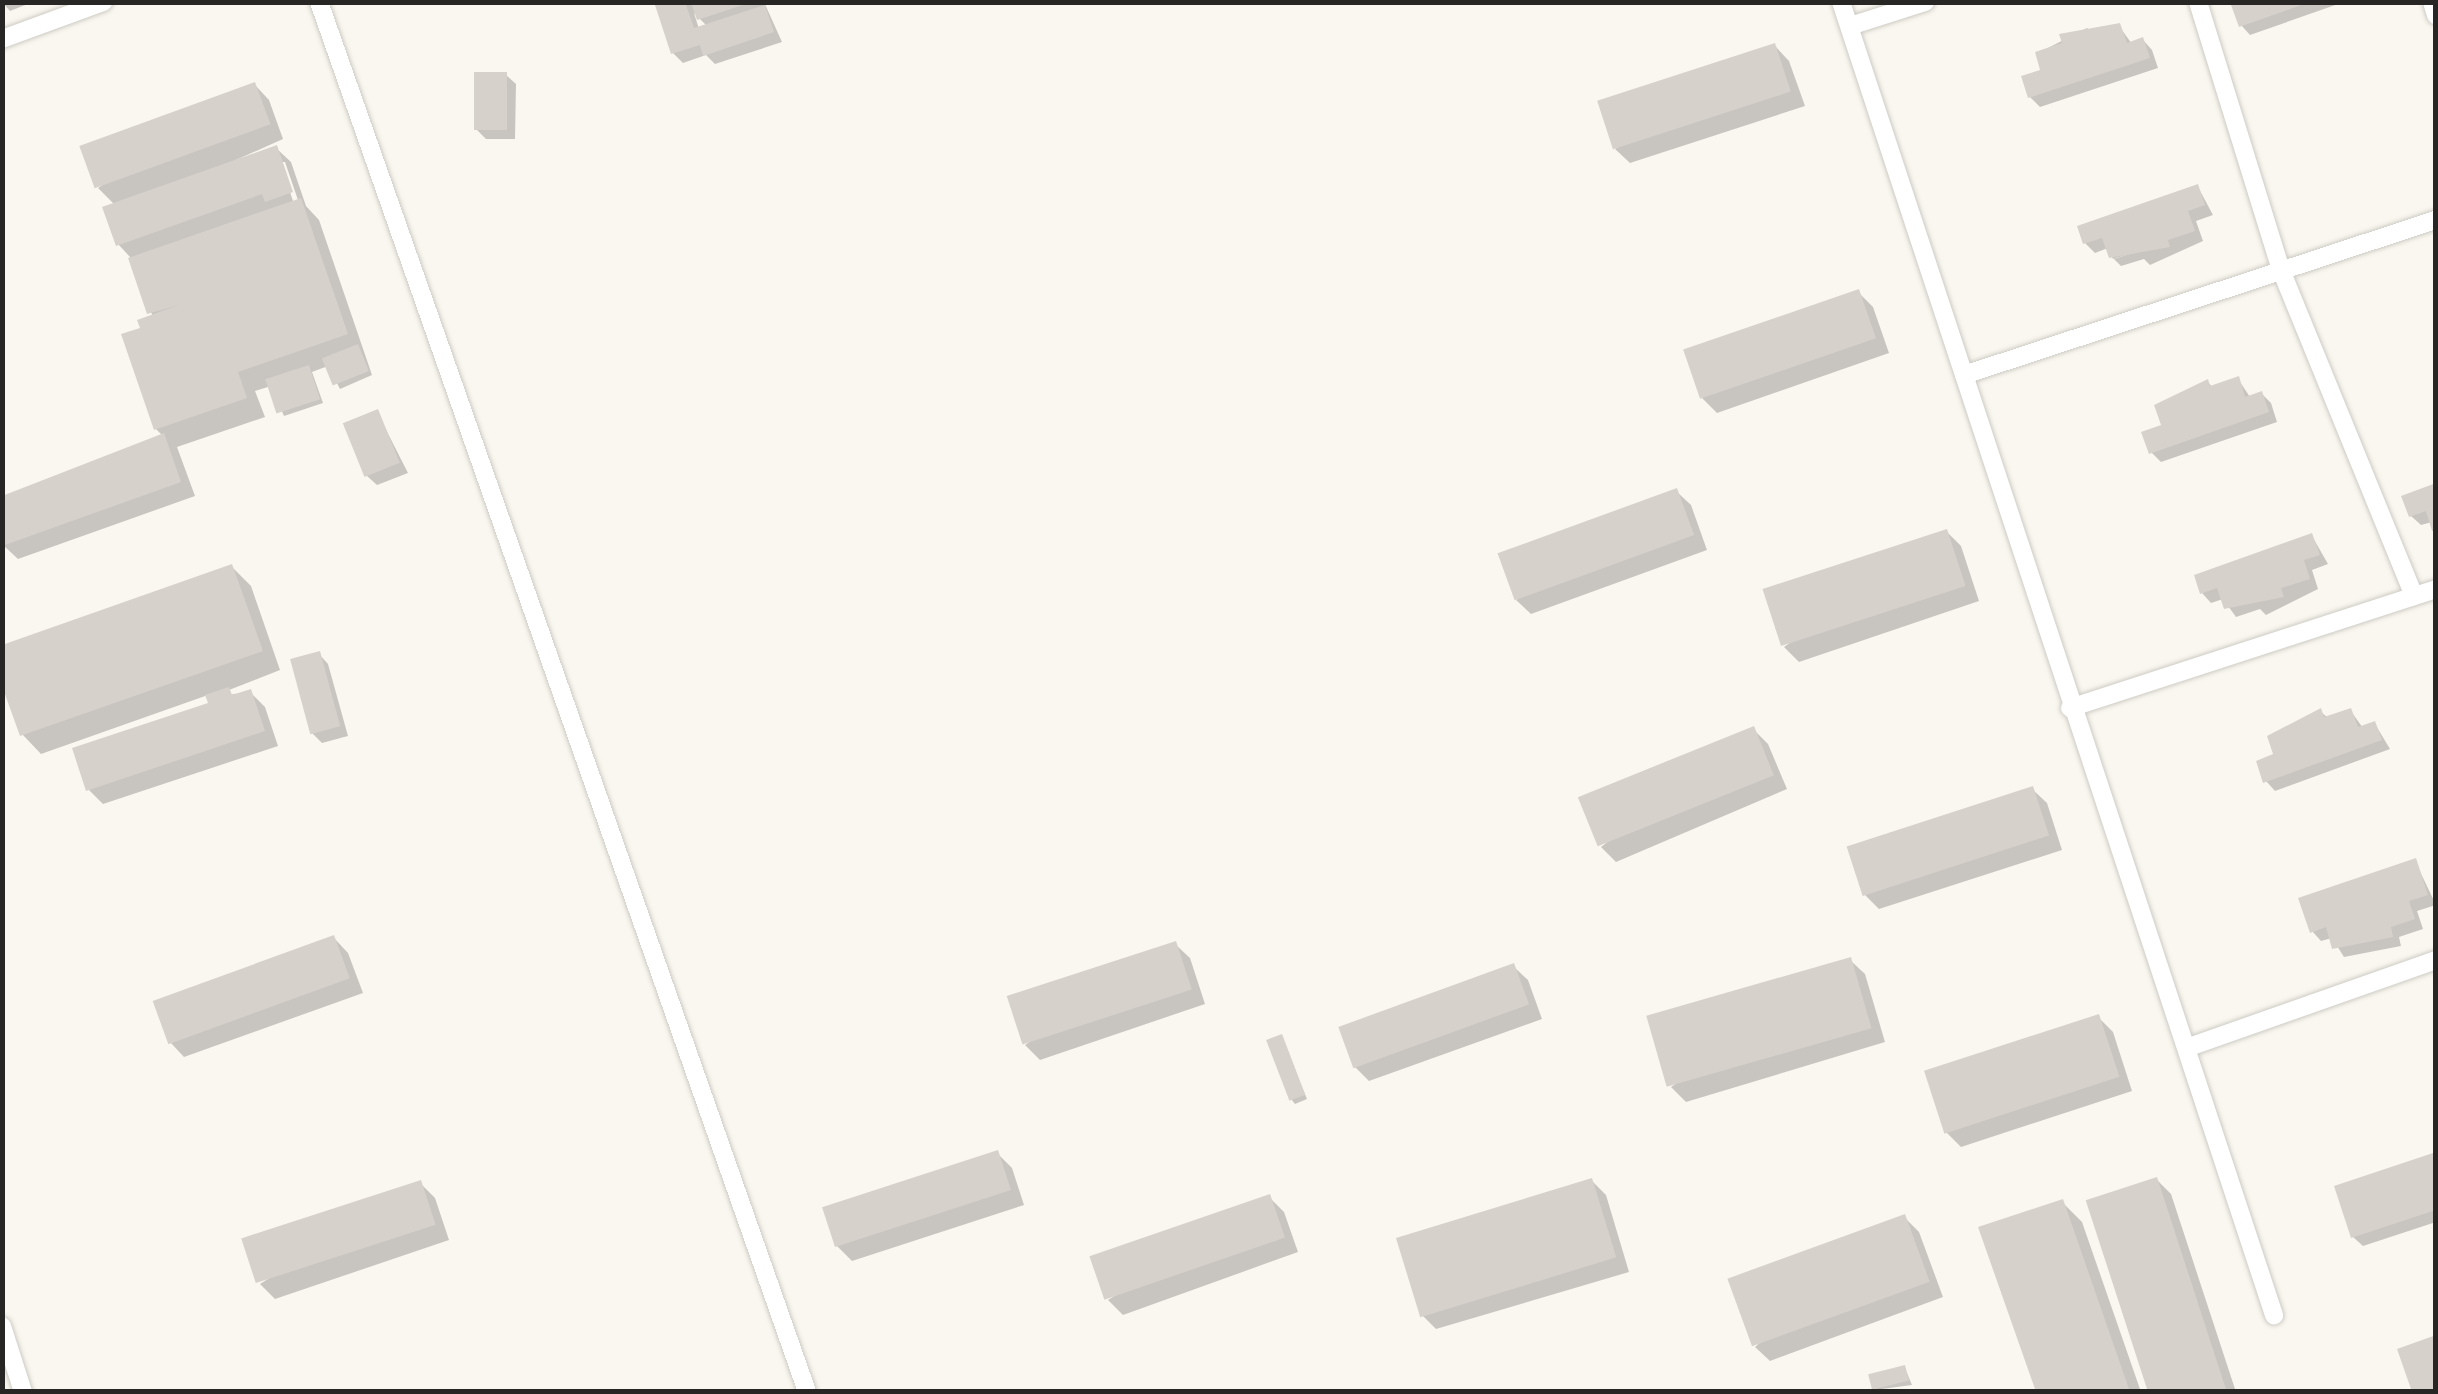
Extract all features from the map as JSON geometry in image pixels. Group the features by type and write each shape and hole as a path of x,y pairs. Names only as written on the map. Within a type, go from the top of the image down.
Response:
{"lane":[{"path":"2,39 103,2"},
{"path":"319,2 807,1392"},
{"path":"1841,2 2070,708 2189,1047 2274,1315"},
{"path":"1850,26 1925,2"},
{"path":"2198,2 2281,270 2414,596"},
{"path":"2432,2 2436,15"},
{"path":"1964,375 2436,220"},
{"path":"2070,708 2436,589"},
{"path":"2189,1047 2436,960"},
{"path":"2,1326 23,1392"}],"building":[{"path":"654,2 685,2 694,28 765,5 774,32 703,56 700,45 671,54"},
{"path":"691,2 749,2 749,3 697,20"},
{"path":"2307,3 2239,27 2231,5"},
{"path":"2120,23 2127,43 2143,37 2150,58 2028,98 2021,76 2040,70 2035,52 2062,43 2059,34"},
{"path":"1775,43 1791,92 1613,149 1597,101"},
{"path":"474,72 507,72 507,130 474,130"},
{"path":"255,82 270,124 95,188 79,146"},
{"path":"277,145 293,192 265,202 262,194 116,246 102,207"},
{"path":"2198,184 2205,205 2188,211 2195,231 2168,240 2170,247 2109,258 2102,238 2083,244 2077,226"},
{"path":"301,198 348,334 238,372 247,398 154,430 121,334 140,328 137,320 179,305 147,314 128,258"},
{"path":"1859,289 1876,338 1700,399 1683,350"},
{"path":"358,344 369,371 333,385 322,359"},
{"path":"309,365 320,399 276,413 265,379"},
{"path":"2239,376 2245,397 2262,391 2269,412 2149,454 2141,432 2161,425 2154,405 2208,379 2210,386"},
{"path":"378,409 400,463 364,477 343,423"},
{"path":"164,433 181,482 2,546 2,496"},
{"path":"2436,483 2436,530 2432,531 2426,511 2409,517 2401,496"},
{"path":"1677,488 1694,535 1515,600 1498,553"},
{"path":"1947,529 1966,586 1781,646 1762,589"},
{"path":"2312,533 2320,555 2304,560 2310,579 2281,588 2284,597 2224,609 2217,588 2200,594 2194,575"},
{"path":"232,564 263,651 20,736 2,686 2,645"},
{"path":"320,651 340,726 310,734 290,659"},
{"path":"229,687 232,695 251,689 265,731 86,791 72,748 208,703 205,695"},
{"path":"2321,708 2324,717 2351,708 2358,727 2375,721 2382,740 2263,783 2256,761 2273,754 2267,736"},
{"path":"1754,726 1774,775 1598,846 1578,797"},
{"path":"2033,786 2049,835 1863,896 1847,847"},
{"path":"2416,858 2428,895 2409,901 2415,919 2391,927 2393,937 2332,949 2326,927 2310,933 2298,898"},
{"path":"334,935 350,978 168,1044 153,1001"},
{"path":"1176,941 1192,990 1022,1045 1007,996"},
{"path":"1851,957 1871,1028 1667,1087 1646,1016"},
{"path":"1514,963 1529,1004 1353,1068 1338,1027"},
{"path":"2099,1014 2119,1077 1944,1134 1924,1071"},
{"path":"1282,1034 1305,1095 1289,1101 1266,1040"},
{"path":"998,1150 1011,1190 835,1247 822,1207"},
{"path":"2436,1152 2436,1210 2351,1238 2334,1186"},
{"path":"2157,1177 2227,1392 2148,1392 2086,1200"},
{"path":"1592,1178 1616,1257 1420,1317 1396,1238"},
{"path":"421,1180 436,1225 256,1283 241,1238"},
{"path":"1270,1194 1285,1237 1104,1300 1089,1256"},
{"path":"2063,1199 2130,1392 2036,1392 1978,1227"},
{"path":"1905,1214 1930,1282 1752,1346 1727,1279"},
{"path":"2436,1335 2436,1392 2412,1392 2397,1349"},
{"path":"1905,1365 1909,1381 1872,1390 1868,1374"}]}
